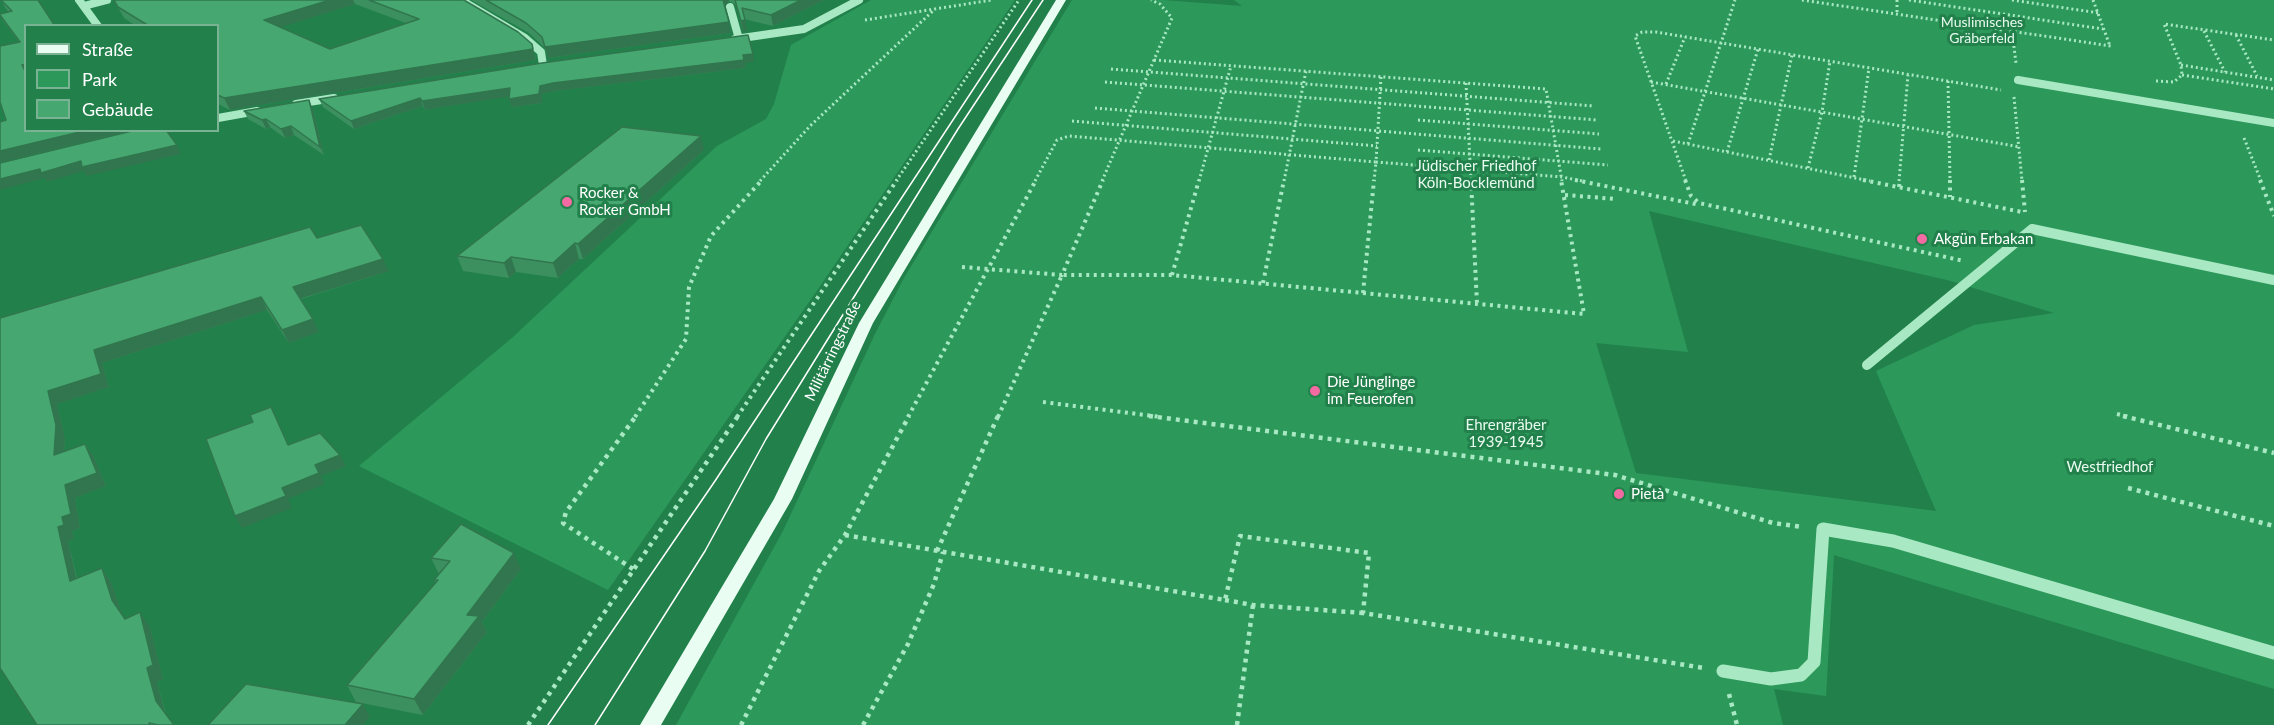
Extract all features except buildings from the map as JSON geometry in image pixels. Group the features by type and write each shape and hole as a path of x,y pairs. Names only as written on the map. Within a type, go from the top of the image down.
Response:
{"main road":[{"name":"Militärringstraße","path":"650,725 783,499 866,323 1061,0"}],"street":[{"path":"97,24 81,3 107,0"},
{"path":"461,0 525,38 541,52 543,65"},
{"path":"727,40 804,29 859,0"},
{"path":"730,7 739,39"},
{"path":"532,67 555,64"},
{"path":"2018,80 2274,123"},
{"path":"286,106 344,96"},
{"path":"219,118 263,110"},
{"path":"1867,366 2032,230 2274,280"},
{"path":"1723,671 1771,679 1801,675 1814,662 1823,529 1893,541 2274,653"}],"path":[{"path":"633,569 563,523 566,512 628,427 686,339 690,286 711,236 810,126 935,9 992,0"},
{"path":"528,725 1019,0"},
{"path":"863,725 908,644 934,584 940,552 1172,18 1161,4 1151,0"},
{"path":"1688,144 1720,42 1736,0"},
{"path":"1802,0 2111,46 2093,0"},
{"path":"1897,0 1897,14"},
{"path":"1909,0 2103,29"},
{"path":"2012,0 2099,13"},
{"path":"2182,75 2181,65 2164,24 2274,40"},
{"path":"2204,30 2225,72"},
{"path":"2012,31 2018,80 2014,92 2025,212 2032,230"},
{"path":"1716,208 1699,203 1691,196 1635,36 1649,32 1720,42 2014,92"},
{"path":"2235,34 2257,77"},
{"path":"1666,84 1685,37"},
{"path":"1727,152 1758,49"},
{"path":"1769,160 1792,55"},
{"path":"962,267 1062,275 1147,278 1172,275 1584,314 1546,89 1155,60"},
{"path":"1808,168 1822,112 1830,61"},
{"path":"2015,61 2027,63"},
{"path":"2181,65 2274,80"},
{"path":"1172,275 1231,66"},
{"path":"1854,177 1864,120 1869,68"},
{"path":"1111,69 1594,106"},
{"path":"1263,283 1306,71"},
{"path":"1899,187 1908,75"},
{"path":"2152,81 2174,82 2182,75 2274,89"},
{"path":"1363,293 1376,162 1381,77"},
{"path":"1948,81 1950,197"},
{"path":"1105,82 1597,120"},
{"path":"1650,82 2020,147"},
{"path":"1466,83 1477,304"},
{"path":"1095,108 1601,149"},
{"path":"2236,117 2274,216"},
{"path":"1418,120 1599,134"},
{"path":"1072,121 1377,146"},
{"path":"741,725 819,571 845,535 1057,140 1069,136 1562,177 1986,266"},
{"path":"1673,141 2025,212"},
{"path":"1418,150 1608,165"},
{"path":"1565,195 1616,200"},
{"path":"1043,402 1616,475 1773,523 1823,529"},
{"path":"2117,414 2274,453"},
{"path":"2128,488 2274,526"},
{"path":"845,535 1253,605 1363,613 1723,671 1737,725"},
{"path":"1225,600 1240,536 1369,553 1363,613"},
{"path":"1237,725 1253,605"}],"green space":[{"path":"871,0 1015,0 816,292 608,590 359,466 513,337 717,146 766,119 774,104 791,45"},
{"path":"1072,0 1163,0 1242,6 1234,0 2274,0 2274,689 1834,555 1826,696 1774,689 1783,725 676,725 783,531 875,334 904,278","holes":["1649,211 1951,281 2054,313 1974,325 1876,371 1936,511 1636,473 1596,343 1688,352"]}],"tram line":[{"path":"548,725 715,481 1032,0"},
{"path":"595,725 705,551 766,439 958,129 1043,0"}],"place":[{"name":"Rocker & Rocker GmbH","path":"567,202"},
{"name":"Akgün Erbakan","path":"1922,239"},
{"name":"Die Jünglinge im Feuerofen","path":"1315,391"},
{"name":"Pietà","path":"1619,494"}],"park label":[{"name":"Muslimisches Gräberfeld","path":"1982,30"},
{"name":"Jüdischer Friedhof Köln-Bocklemünd","path":"1476,174"},
{"name":"Ehrengräber 1939-1945","path":"1506,434"},
{"name":"Westfriedhof","path":"2110,467"}]}
